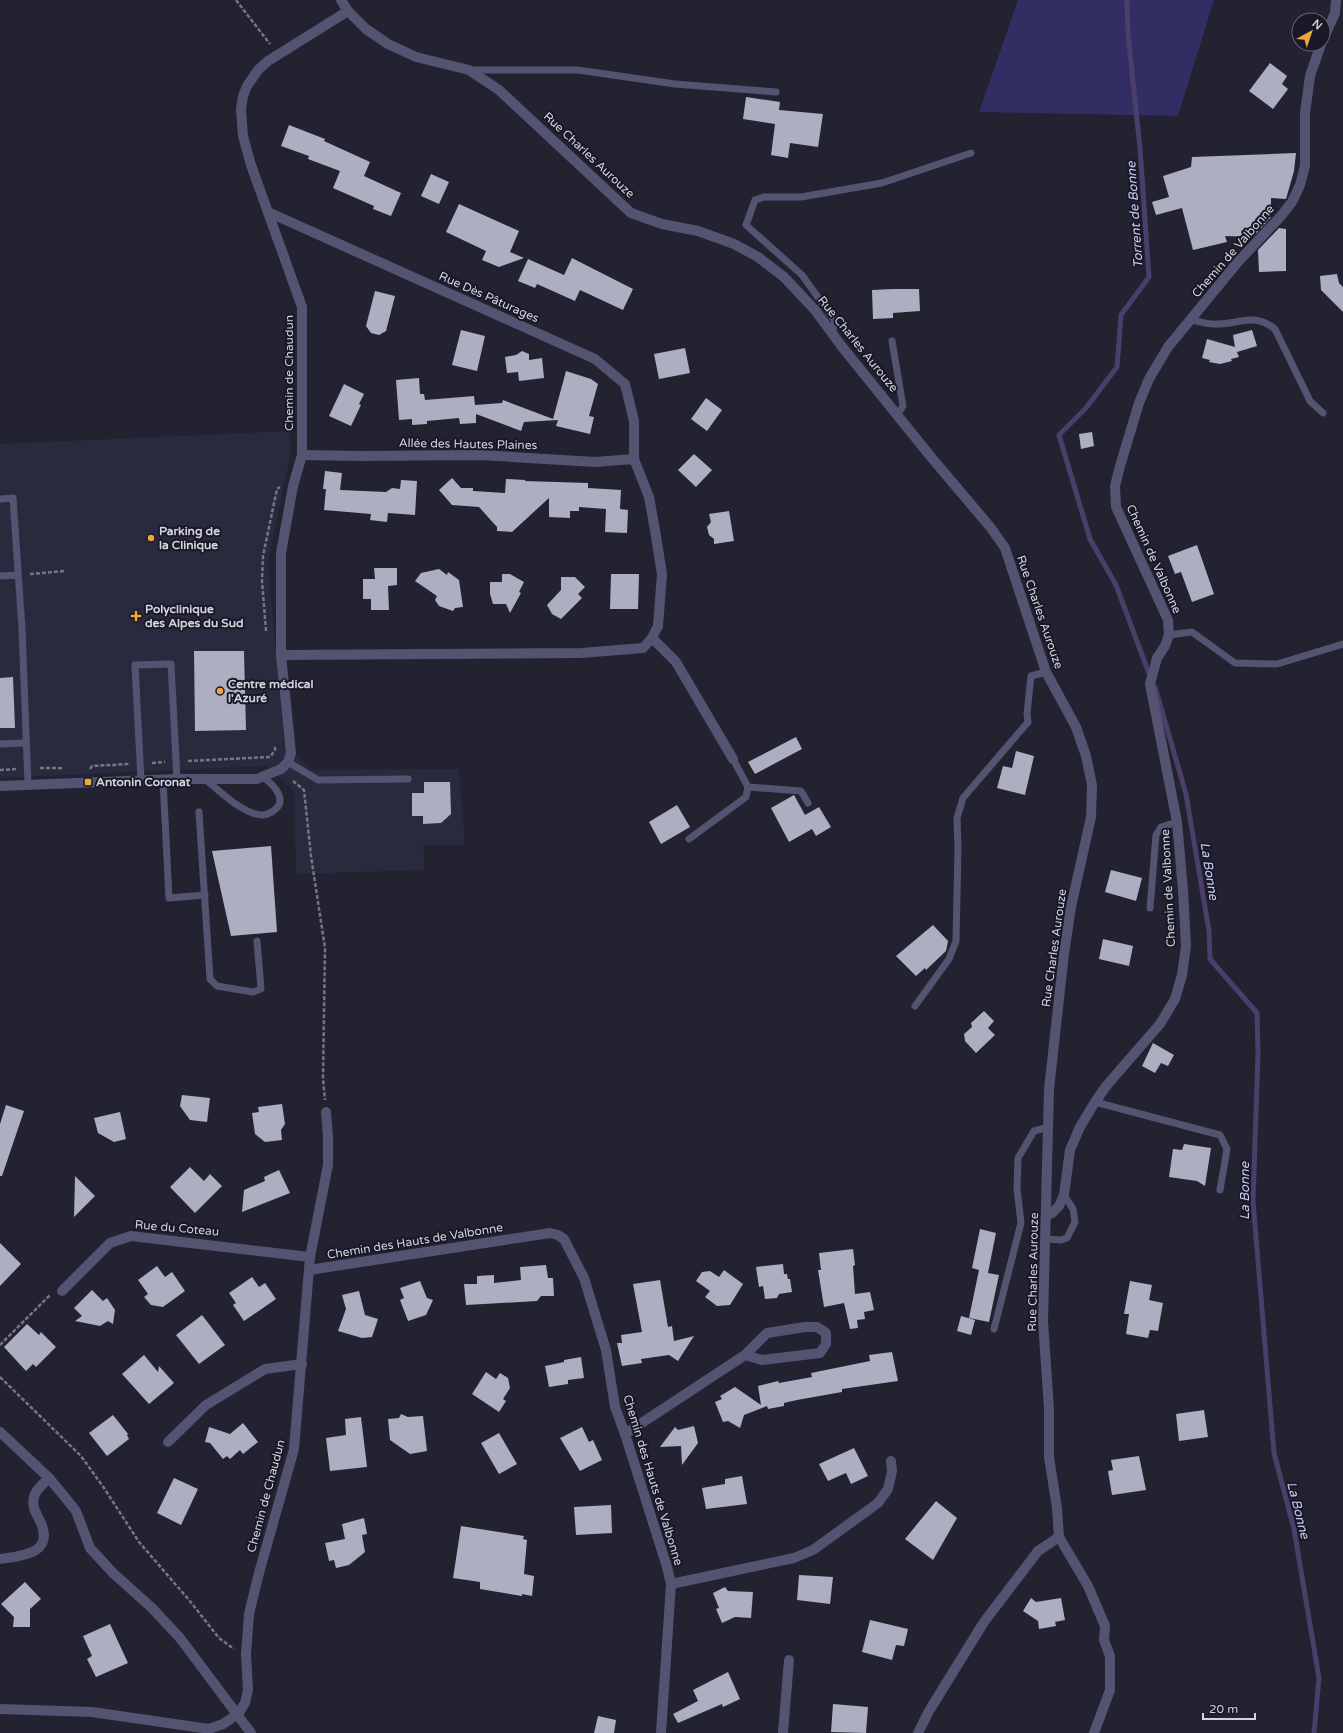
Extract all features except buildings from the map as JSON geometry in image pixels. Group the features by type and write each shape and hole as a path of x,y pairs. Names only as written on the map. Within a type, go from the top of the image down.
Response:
{"street":[{"name":"Rue Charles Aurouze","path":"341,0 348,11 366,29 388,44 416,57 469,70 500,90 631,212 662,224 698,231 734,244 758,257 784,277 815,310 832,334 898,414 931,457 991,528 1005,548 1046,672 1076,727 1086,756 1092,785 1091,817 1071,906 1064,954 1049,1089 1047,1215 1043,1321 1049,1409 1049,1457 1059,1537 1088,1586 1105,1626 1104,1640 1110,1656 1110,1690 1094,1733"},
{"path":"1331,22 1335,13 1336,0"},
{"name":"Chemin de Chaudun","path":"284,766 291,753 281,655 281,553 293,486 302,455 302,307 250,166 243,136 242,109 245,91 258,70 279,54 348,11"},
{"name":"Chemin de Valbonne","path":"1047,1215 1052,1213 1059,1206 1064,1195 1070,1150 1080,1127 1094,1102 1121,1068 1160,1024 1175,999 1182,975 1186,946 1177,822 1150,684 1157,658 1165,646 1169,635 1168,620 1116,507 1115,486 1139,403 1149,378 1168,347 1192,320 1237,263 1281,216 1292,202 1300,185 1305,166 1305,113 1309,84 1317,52"},
{"name":"Rue Dès Pâturages","path":"268,212 595,358 625,384 634,421 634,459"},
{"name":"Allée des Hautes Plaines","path":"302,455 481,455 595,462 634,459"},
{"path":"281,655 581,653 643,648 652,638 658,626 662,574 649,497 634,459"},
{"path":"652,638 676,662 733,759"},
{"path":"0,786 205,778 257,779 264,778 284,766"},
{"name":"Chemin de Chaudun","path":"238,1714 245,1704 248,1690 246,1654 249,1614 294,1448 310,1257 328,1165 326,1112"},
{"name":"Chemin des Hauts de Valbonne","path":"309,1270 550,1233 558,1235 564,1239 584,1278 606,1350 615,1407 667,1566 671,1584 661,1733"},
{"name":"Rue du Coteau","path":"62,1291 110,1243 131,1236 310,1257"},
{"path":"625,1434 745,1355 767,1334 805,1327 817,1327 826,1333 826,1344 820,1353 762,1360 745,1355"},
{"path":"168,1442 206,1405 266,1369 302,1364"},
{"path":"0,1432 49,1478 76,1511 90,1548 113,1573 152,1608 180,1638 252,1733"},
{"path":"671,1584 794,1558 813,1550 878,1503 888,1489 892,1471 891,1461"},
{"path":"0,1559 26,1556 36,1551 42,1544 44,1534 42,1525 33,1507 34,1496 49,1478"},
{"path":"918,1733 929,1711 984,1622 1038,1551 1059,1537"},
{"path":"783,1733 789,1660"},
{"path":"0,1709 92,1712 209,1729 223,1724 238,1714"}],"lane":[{"path":"469,70 578,70 675,84 776,92"},
{"path":"832,334 835,321 802,275 746,224 755,200 764,197 801,197 882,183 971,153"},
{"path":"1192,320 1216,324 1254,319 1267,323 1275,329 1310,401 1323,413"},
{"path":"892,341 903,406 898,414"},
{"path":"0,499 13,498 22,629 28,785"},
{"path":"0,576 18,574"},
{"path":"1169,635 1192,632 1235,663 1278,664 1343,644"},
{"path":"141,780 135,665 171,664 178,779"},
{"path":"915,1006 949,959 956,941 958,848 957,818 963,798 1028,722 1027,714 1031,676 1046,672"},
{"path":"0,744 26,743"},
{"path":"689,839 746,797 748,786 733,759"},
{"path":"284,766 318,780 408,780"},
{"path":"205,778 232,801 262,815 270,813 276,809 280,803 280,796 276,788 264,778"},
{"path":"163,780 169,898 205,895"},
{"path":"748,786 801,791 808,803"},
{"path":"199,812 210,979 217,986 253,992 261,989 257,941"},
{"path":"1150,908 1156,835 1161,827 1177,822"},
{"path":"1094,1102 1220,1135 1227,1150 1220,1190"},
{"path":"994,1329 1021,1224 1017,1189 1018,1158 1034,1131 1049,1126"},
{"path":"1046,1239 1061,1240 1067,1238 1074,1227 1075,1222 1073,1210 1064,1195"}],"path":[{"path":"236,0 279,54"},
{"path":"266,634 262,581 263,556 277,489 282,485 293,486"},
{"path":"18,574 65,571"},
{"path":"88,772 92,766 270,757 275,750 275,741"},
{"path":"284,766 304,790 311,856 325,948 323,1078 326,1112"},
{"path":"0,770 60,768 66,770"},
{"path":"0,1345 50,1294 62,1291"},
{"path":"0,1377 81,1456 139,1542 189,1600 219,1638 233,1649 246,1654"}],"shaded area":[{"path":"1018,0 1214,0 1178,116 979,112"},
{"name":"Polyclinique des Alpes du Sud","path":"290,431 290,457 268,562 284,742 312,770 459,769 465,845 423,845 425,870 296,874 294,791 268,766 0,778 0,444"}],"waterway":[{"name":"Torrent de Bonne","path":"1127,0 1128,34 1140,148 1149,277 1121,315 1117,367 1086,408 1059,435 1090,539 1116,585 1150,676"},
{"name":"La Bonne","path":"1155,687 1186,794 1209,931 1210,959 1257,1013 1258,1053 1253,1201 1274,1453 1294,1529 1319,1678 1314,1733"}],"place":[{"name":"Parking de la Clinique","path":"151,538"},
{"name":"Polyclinique des Alpes du Sud","path":"136,616"},
{"name":"Centre médical l'Azuré","path":"220,691"},
{"name":"Antonin Coronat","path":"88,782"}]}
